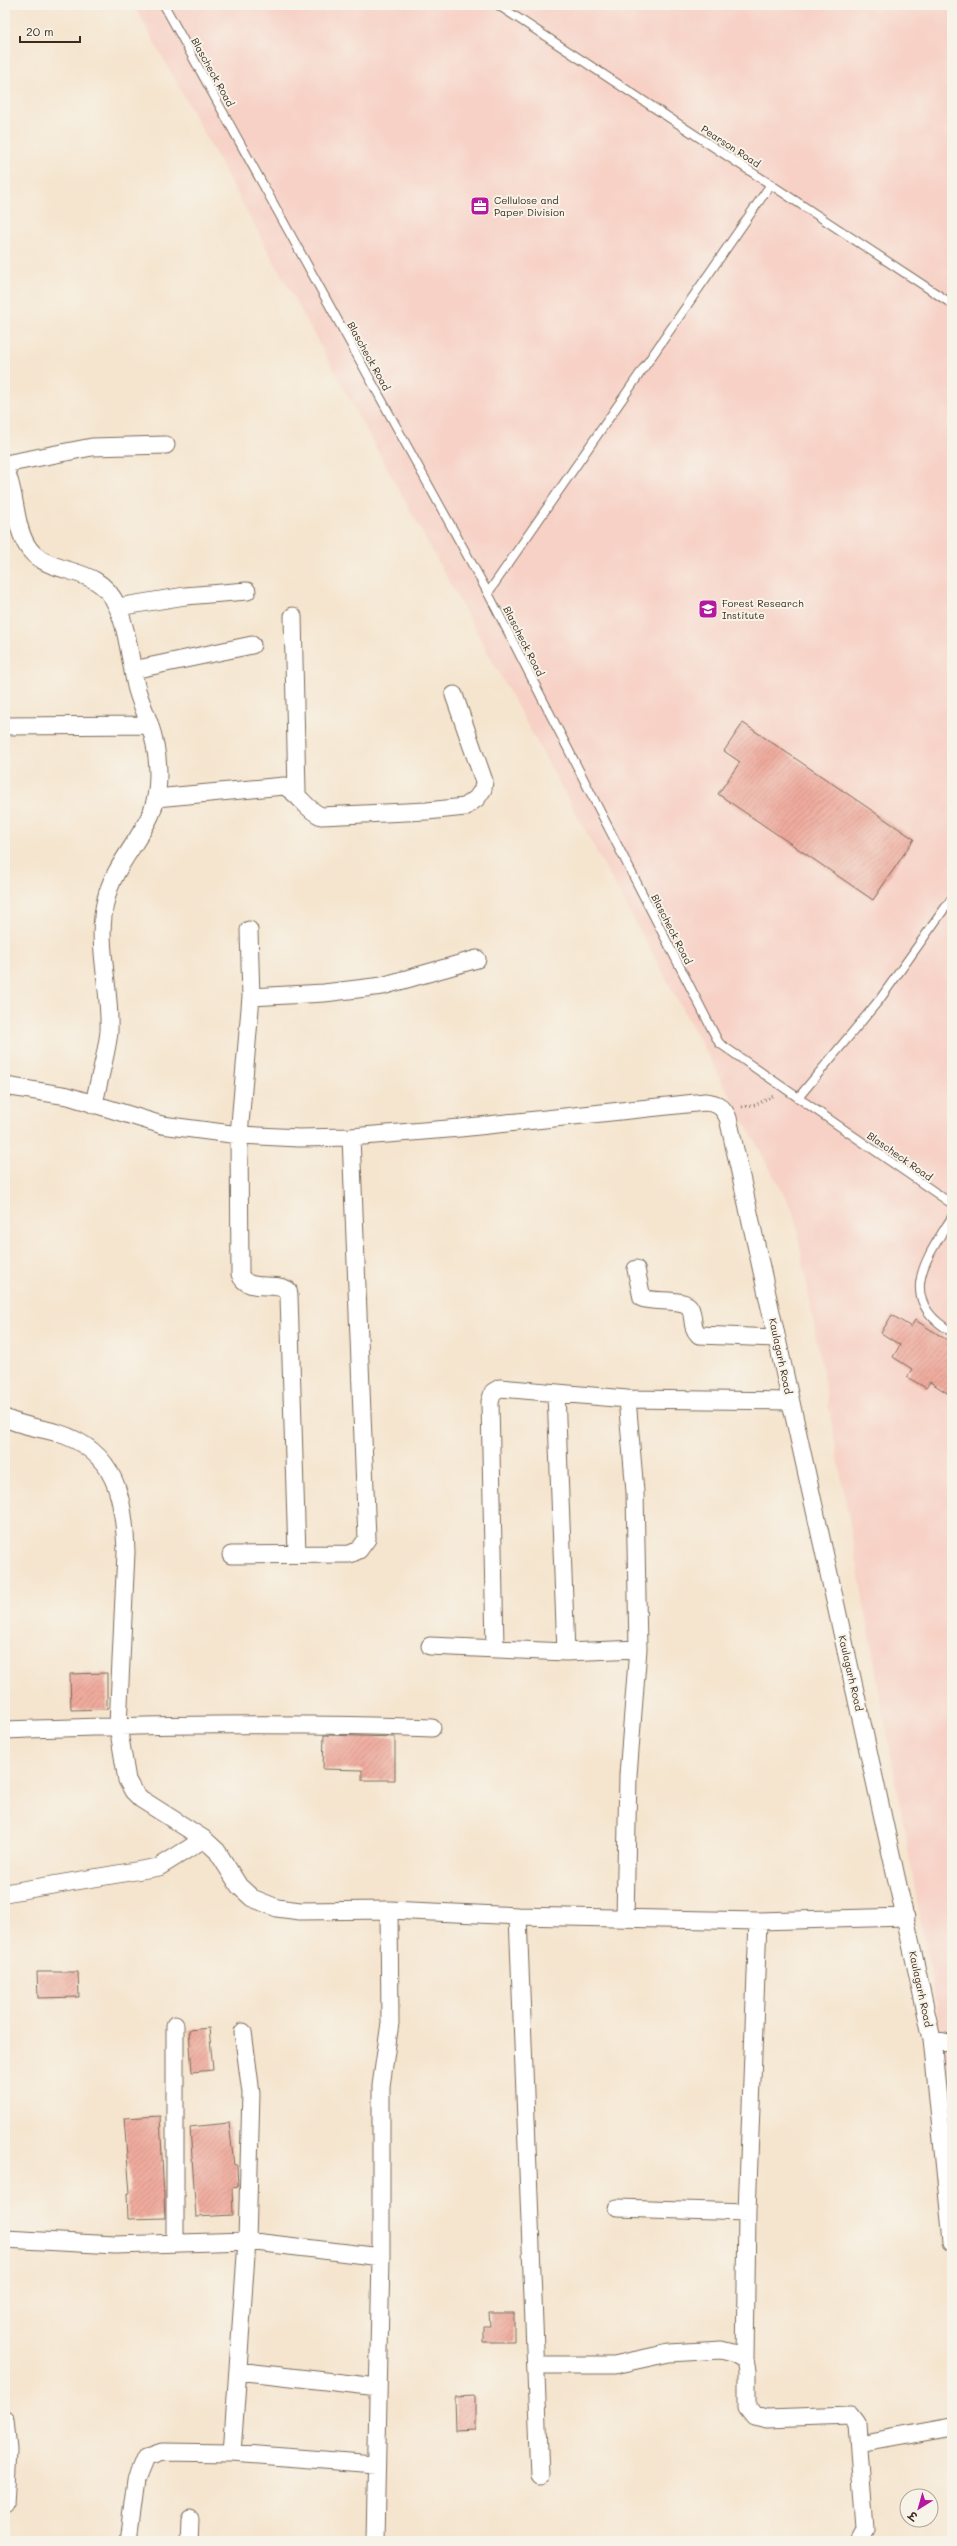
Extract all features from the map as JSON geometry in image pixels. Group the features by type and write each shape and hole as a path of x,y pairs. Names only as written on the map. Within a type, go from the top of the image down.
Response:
{"street":[{"path":"5,464 92,447 166,445"},
{"path":"5,468 22,532 30,550 45,561 88,576 102,584 118,607 136,689 150,725 158,766 156,798 151,814 112,883 106,900 102,949 109,1030 94,1105"},
{"path":"118,607 185,596 247,591"},
{"path":"293,616 297,792"},
{"path":"133,670 252,645"},
{"path":"156,798 284,786 297,792 313,812 321,816 427,811 465,807 477,798 483,790 484,781 454,695"},
{"path":"5,726 150,725"},
{"path":"249,930 251,997 239,1136 240,1274 242,1281 247,1285 282,1287 288,1290 294,1384 297,1554"},
{"path":"251,997 324,994 382,986 477,959"},
{"path":"5,1086 54,1093 162,1125 239,1136 299,1138 351,1137 460,1128 705,1102 715,1103 724,1109"},
{"name":"Kaulagarh Road","path":"724,1109 728,1118 932,2039 952,2241"},
{"path":"231,1555 350,1554 363,1546 368,1535 351,1137"},
{"path":"636,1269 642,1298 654,1302 680,1302 688,1305 690,1308 692,1326 699,1335 777,1338"},
{"path":"495,1647 491,1396 493,1392 500,1388 627,1399 790,1401"},
{"path":"556,1393 566,1652"},
{"path":"625,1918 628,1775 638,1649 635,1492 627,1399"},
{"path":"5,1418 82,1442 96,1452 115,1479 125,1524 126,1552 118,1726 127,1780 133,1791 154,1808 204,1839 217,1851 239,1886 252,1898 277,1908 300,1911 389,1910 518,1916 758,1921 906,1917"},
{"path":"430,1646 495,1647 566,1652 638,1649"},
{"path":"5,1730 118,1726 331,1724 432,1728"},
{"path":"5,1893 159,1867 204,1839"},
{"path":"375,2541 375,2464 381,2257 381,2086 390,2023 389,1910"},
{"path":"518,1916 540,2476"},
{"path":"758,1921 747,2212 745,2360 747,2371 747,2407 754,2416 767,2420 851,2416 857,2424 865,2530 859,2541"},
{"path":"175,2025 175,2242"},
{"path":"232,2453 247,2240 251,2094 243,2032"},
{"path":"932,2039 952,2044"},
{"path":"617,2208 747,2212"},
{"path":"5,2238 115,2245 247,2240 381,2257"},
{"path":"536,2365 614,2365 669,2353 721,2350 734,2353 745,2360"},
{"path":"238,2371 378,2387"},
{"path":"5,2420 8,2450 5,2505"},
{"path":"859,2444 952,2427"},
{"path":"128,2541 136,2480 145,2458 162,2452 232,2453 375,2464"},
{"path":"189,2541 190,2520"}],"lane":[{"name":"Blascheck Road","path":"164,5 488,593 719,1043 952,1204"},
{"name":"Pearson Road","path":"498,5 952,304"},
{"path":"488,593 771,184"},
{"path":"798,1098 880,999 952,898"},
{"path":"952,1217 925,1261 920,1276 919,1291 926,1310 952,1332"}],"path":[{"path":"724,1109 756,1106 786,1089"}],"shaded area":[{"name":"Forest Research Institute","path":"134,5 952,5 952,2096 794,1213"}],"building":[{"path":"743,723 914,839 873,900 718,794 740,762 724,751"},
{"path":"892,1315 911,1327 915,1320 952,1343 952,1396 930,1382 926,1388 907,1377 912,1369 893,1357 900,1345 881,1333"},
{"path":"107,1673 107,1709 71,1710 70,1674"},
{"path":"324,1735 395,1737 395,1780 362,1780 362,1770 323,1769"},
{"path":"37,1972 78,1972 79,1997 38,1998"},
{"path":"209,2028 213,2070 192,2072 189,2030"},
{"path":"160,2116 165,2218 128,2219 127,2193 130,2193 124,2118"},
{"path":"229,2123 234,2165 237,2165 238,2187 232,2188 233,2215 196,2217 190,2127"},
{"path":"489,2313 514,2313 514,2342 483,2342 483,2326 490,2326"},
{"path":"475,2396 475,2430 456,2431 455,2397"}],"place":[{"name":"Cellulose and Paper Division","path":"480,206"},
{"name":"Forest Research Institute","path":"708,609"}]}
